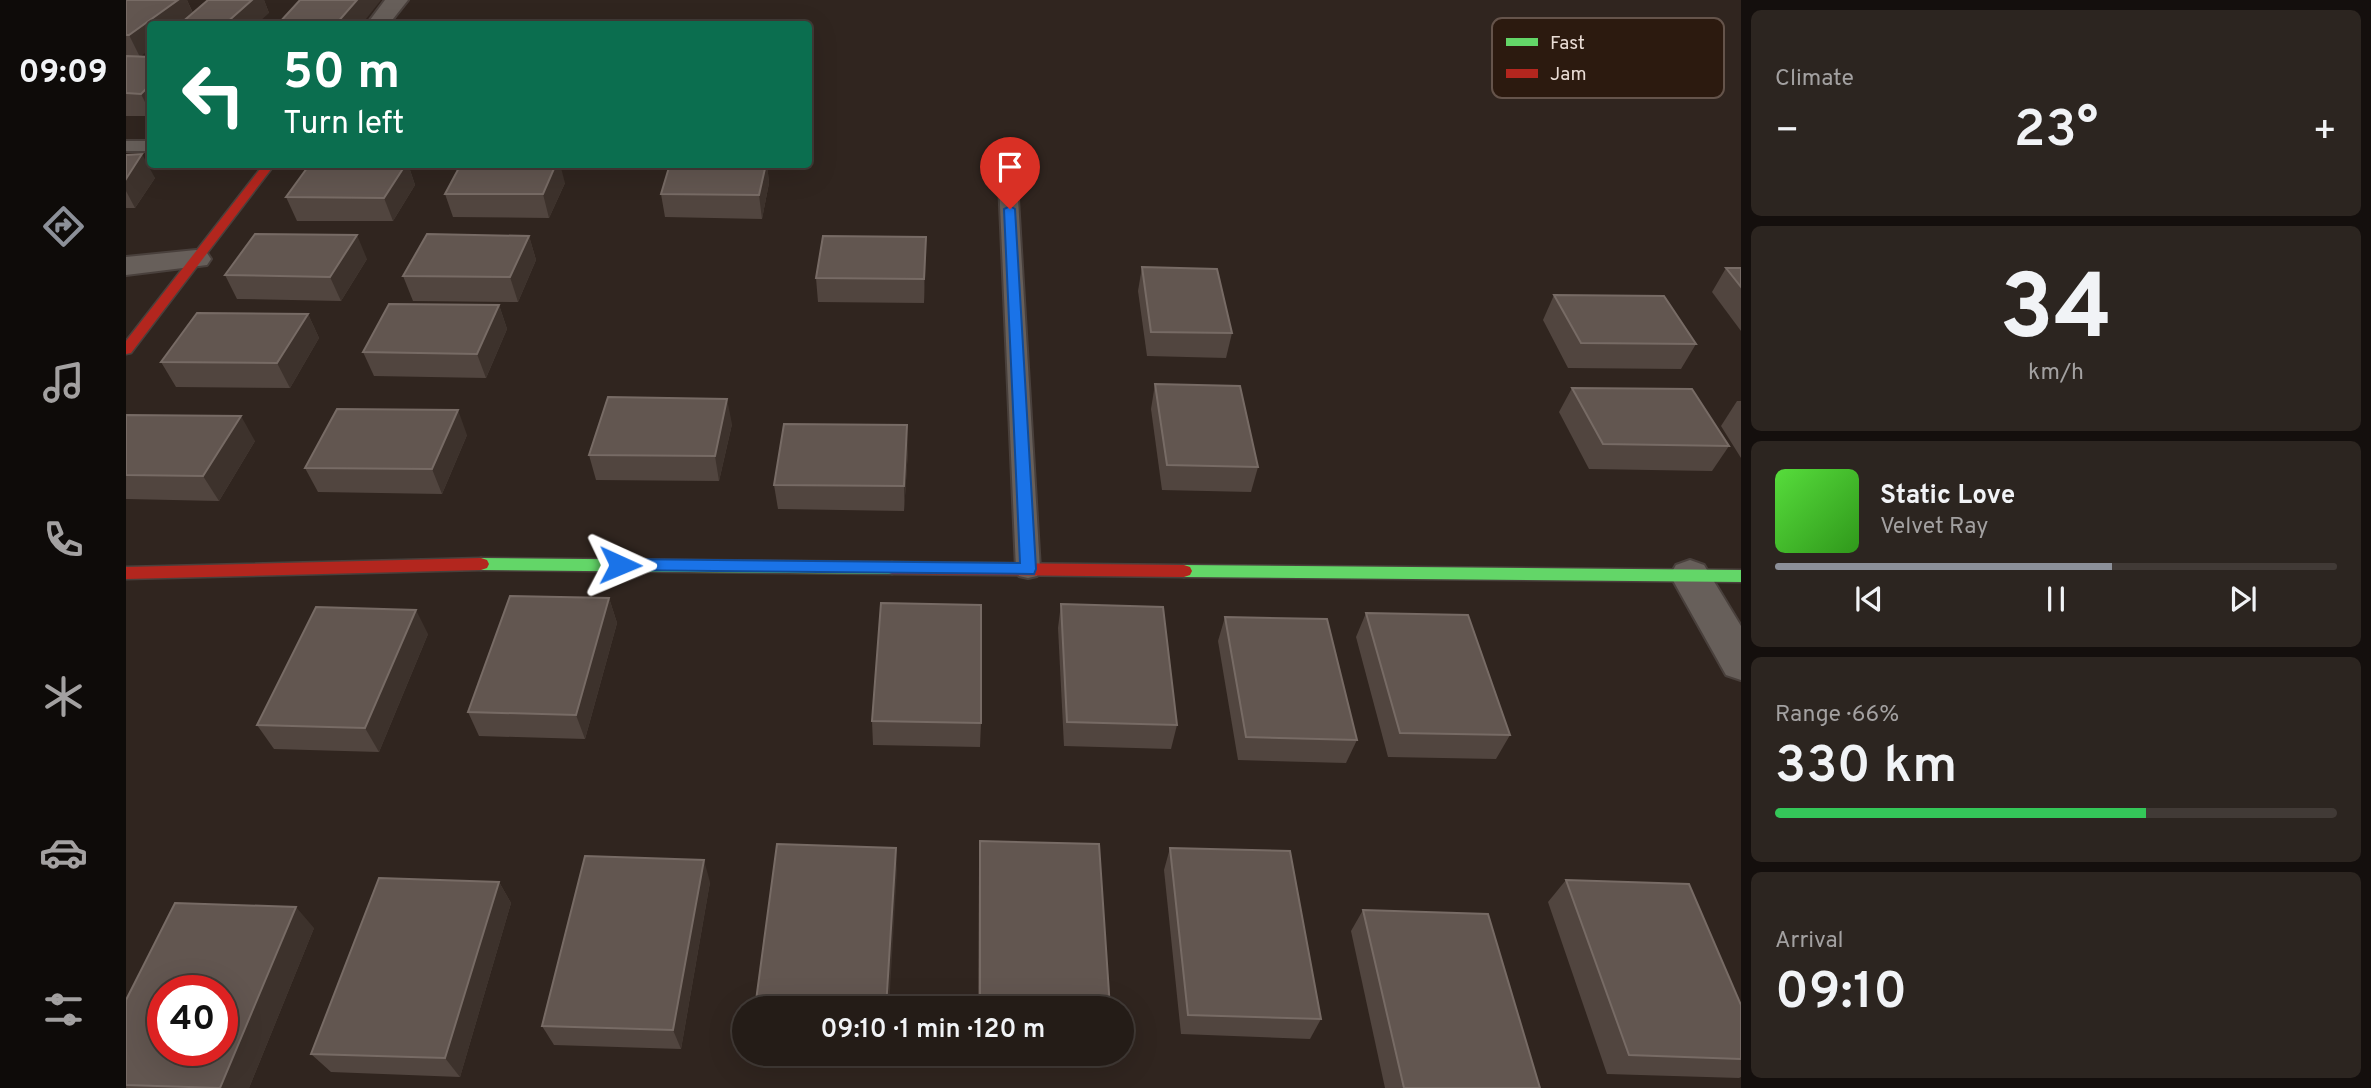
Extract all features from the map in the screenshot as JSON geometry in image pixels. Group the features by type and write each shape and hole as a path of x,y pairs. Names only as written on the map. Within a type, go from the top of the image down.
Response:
{"street":[{"path":"380,21 397,0"},
{"path":"126,350 267,168"},
{"path":"126,266 196,259"},
{"path":"126,573 484,564 1741,576"},
{"path":"1690,575 1741,663"}],"lane":[{"path":"126,146 147,146"},
{"path":"1008,182 1028,569"}],"building":[{"path":"178,0 129,35 126,35 126,1"},
{"path":"208,0 252,0 228,21 184,21"},
{"path":"300,0 357,0 339,21 281,21"},
{"path":"126,56 147,57 147,88 141,94 126,93"},
{"path":"142,154 126,179 126,155"},
{"path":"307,168 403,168 384,198 286,197"},
{"path":"459,168 554,168 543,194 445,194"},
{"path":"669,168 765,168 759,195 661,194"},
{"path":"255,234 357,235 330,277 225,275"},
{"path":"427,234 529,236 510,277 403,276"},
{"path":"823,236 926,237 924,279 816,278"},
{"path":"1142,267 1217,269 1232,333 1151,332"},
{"path":"1726,268 1741,268 1741,287"},
{"path":"1554,295 1664,296 1696,344 1581,343"},
{"path":"389,304 499,305 477,354 363,352"},
{"path":"197,313 308,314 277,363 161,362"},
{"path":"1155,384 1240,386 1258,467 1167,465"},
{"path":"1572,388 1692,389 1729,446 1603,444"},
{"path":"608,397 727,399 715,456 589,455"},
{"path":"337,409 458,410 432,469 305,468"},
{"path":"126,415 241,416 203,476 126,475"},
{"path":"784,424 907,425 904,486 774,485"},
{"path":"510,596 609,598 576,715 468,712"},
{"path":"881,603 981,605 981,723 872,721"},
{"path":"1061,604 1163,607 1177,725 1067,722"},
{"path":"316,607 416,610 365,728 257,725"},
{"path":"1366,613 1468,615 1510,735 1400,733"},
{"path":"1225,617 1327,619 1357,740 1246,737"},
{"path":"980,841 1099,844 1109,996 980,996"},
{"path":"777,844 896,848 887,996 757,996"},
{"path":"1170,848 1290,851 1321,1019 1188,1015"},
{"path":"585,856 704,860 673,1030 542,1026"},
{"path":"379,878 499,882 445,1058 311,1054"},
{"path":"1566,880 1689,884 1741,1005 1741,1059 1629,1055"},
{"path":"175,903 296,907 238,1045 238,975 147,975 147,1066 229,1066 220,1088 126,1085 126,1000"},
{"path":"1363,910 1488,914 1540,1088 1404,1088"}],"traffic: fast":[{"path":"481,564 892,568"},
{"path":"1184,571 1741,576"}],"traffic: jam":[{"path":"126,350 267,168"},
{"path":"126,573 481,564"},
{"path":"892,568 1184,571"}],"route":[{"path":"620,565 1028,569 1010,209"}]}
